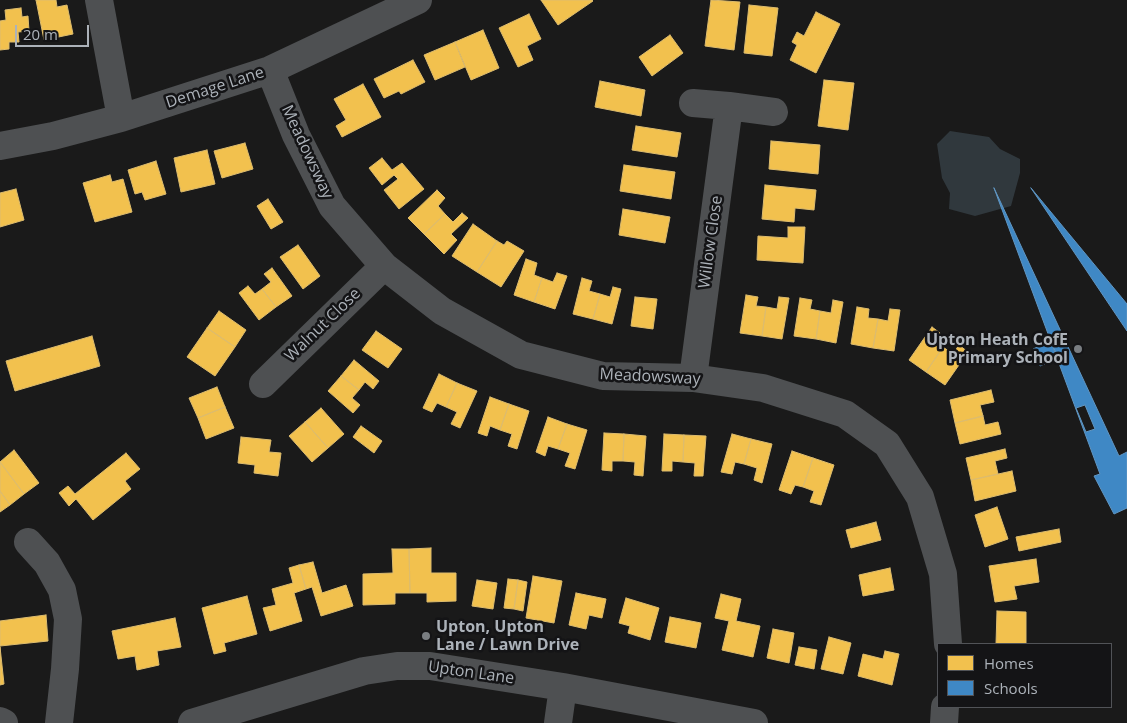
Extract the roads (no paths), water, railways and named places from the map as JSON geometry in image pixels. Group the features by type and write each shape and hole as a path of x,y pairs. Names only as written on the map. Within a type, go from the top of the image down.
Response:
{"street":[{"path":"100,0 121,118"},
{"name":"Demage Lane","path":"0,146 53,136 121,118 270,70 418,0"},
{"name":"Meadowsway","path":"270,70 296,135 332,206 384,266 442,311 521,355 603,376 693,378 763,388 845,414 887,444 920,498 943,574 948,643"},
{"path":"693,103 774,112"},
{"name":"Willow Close","path":"693,378 729,106"},
{"name":"Walnut Close","path":"263,384 384,266"},
{"path":"28,542 47,563 62,590 68,619 65,669 58,723"},
{"name":"Upton Lane","path":"192,723 364,671 397,666 430,666 563,686 754,723"},
{"path":"558,723 563,686"},
{"path":"944,723 945,708"},
{"path":"0,721 4,723"}],"place":[{"name":"Upton Heath CofE Primary School","path":"1078,349"},
{"name":"Upton, Upton Lane / Lawn Drive","path":"426,636"}]}
